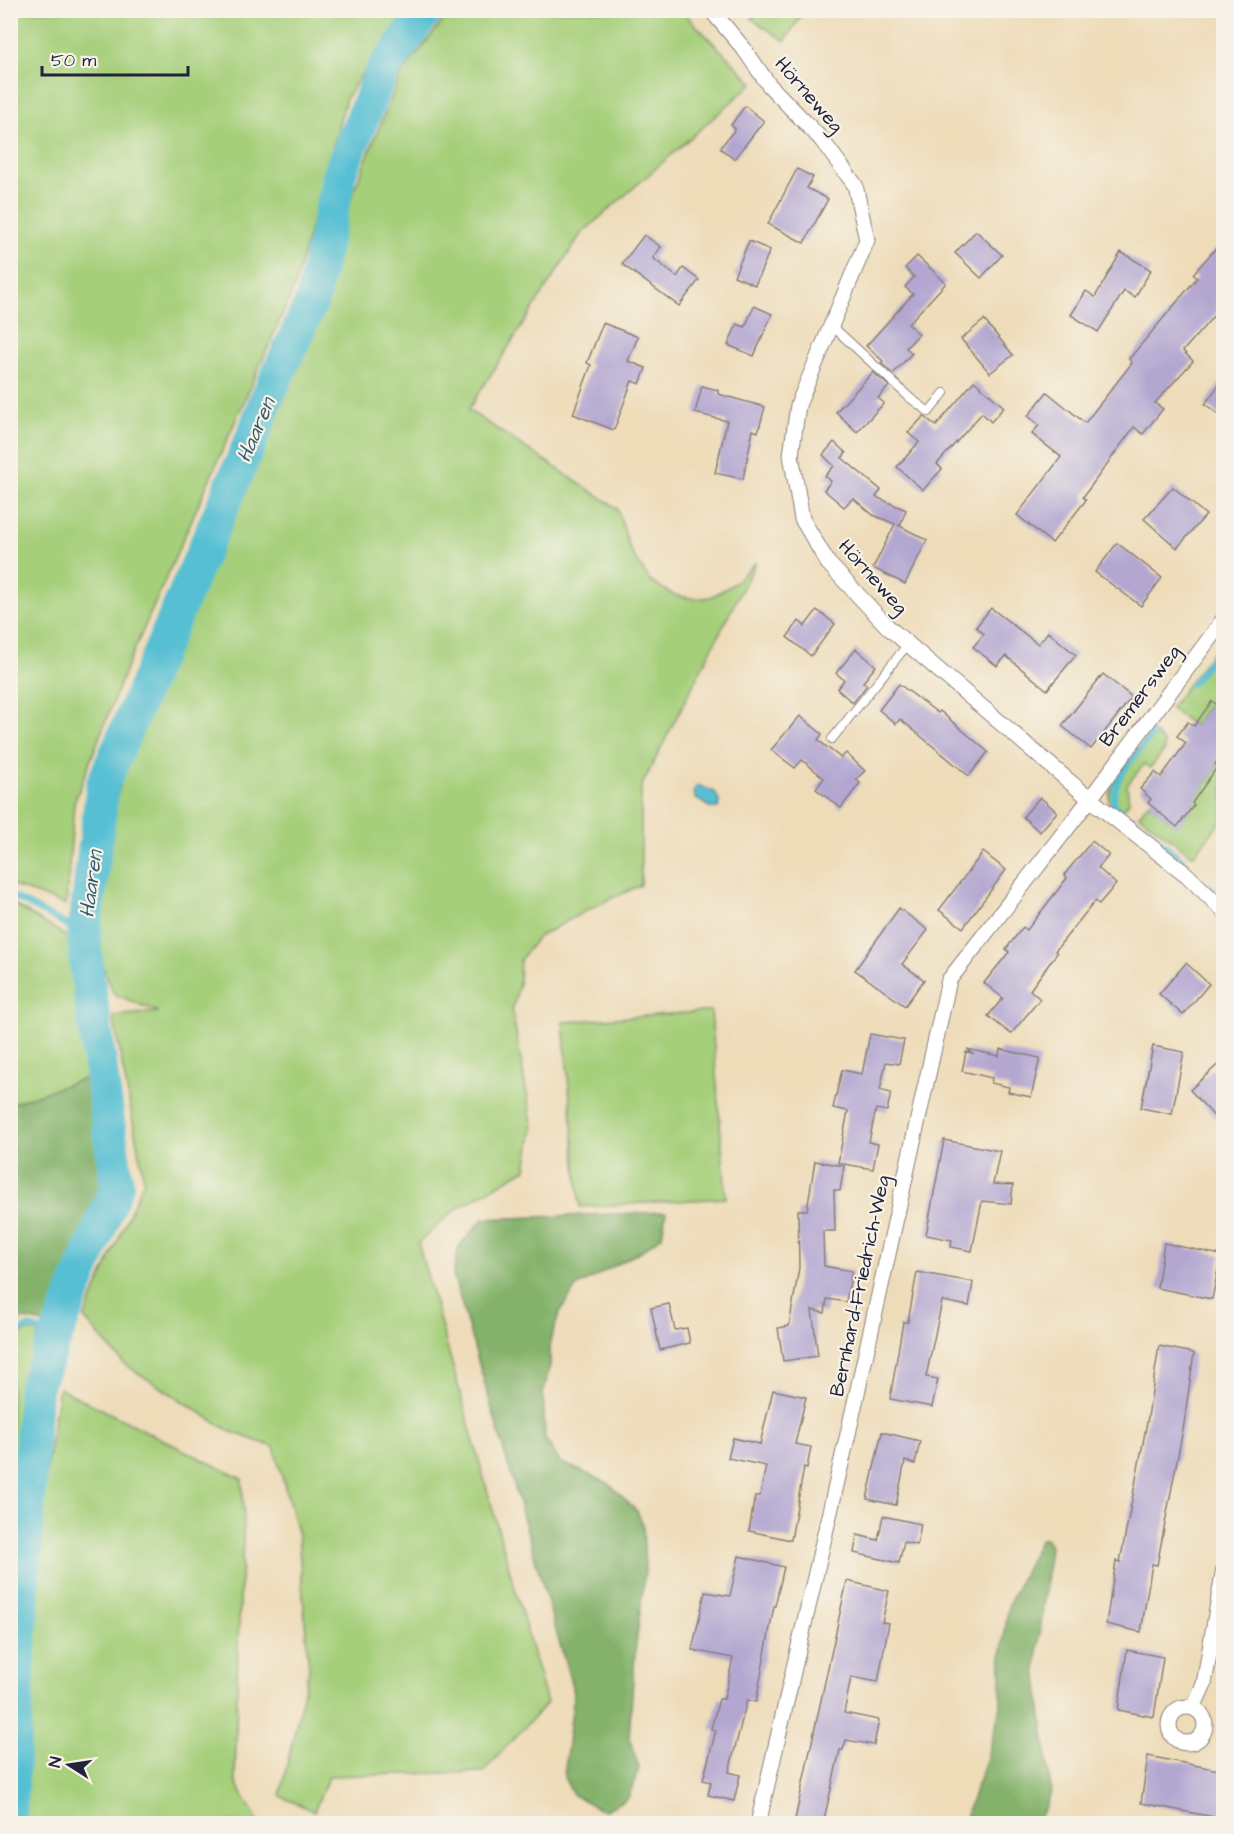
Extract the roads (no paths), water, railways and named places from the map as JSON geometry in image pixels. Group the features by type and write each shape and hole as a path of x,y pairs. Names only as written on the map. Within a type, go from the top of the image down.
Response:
{"street":[{"name":"Hörneweg","path":"711,10 744,49 769,85 820,139 855,185 867,240 798,405 791,455 802,519 828,563 888,627 1090,799 1187,876 1224,911"},
{"name":"Bremersweg","path":"1090,799 1224,619"},
{"name":"Bernhard-Friedrich-Weg","path":"758,1824 949,980 1090,799"},
{"path":"1193,1708 1204,1684 1223,1574"}],"lane":[{"path":"831,325 910,398 929,412 944,393"},
{"path":"832,739 908,644"}],"water":[{"path":"697,785 715,792 720,803 718,808 711,808 695,798 694,791"}],"waterway":[{"name":"Haaren","path":"10,1808 35,1388 117,1185 87,971 84,934 103,784 255,431 265,402 312,300 340,172 382,71 427,10"},
{"path":"1192,684 1222,644"},
{"path":"1121,810 1114,804 1117,785 1126,767 1152,735"},
{"path":"1132,818 1185,862"},
{"path":"1209,886 1224,900"},
{"path":"10,895 84,934"},
{"path":"10,1336 28,1327 56,1335"}]}
